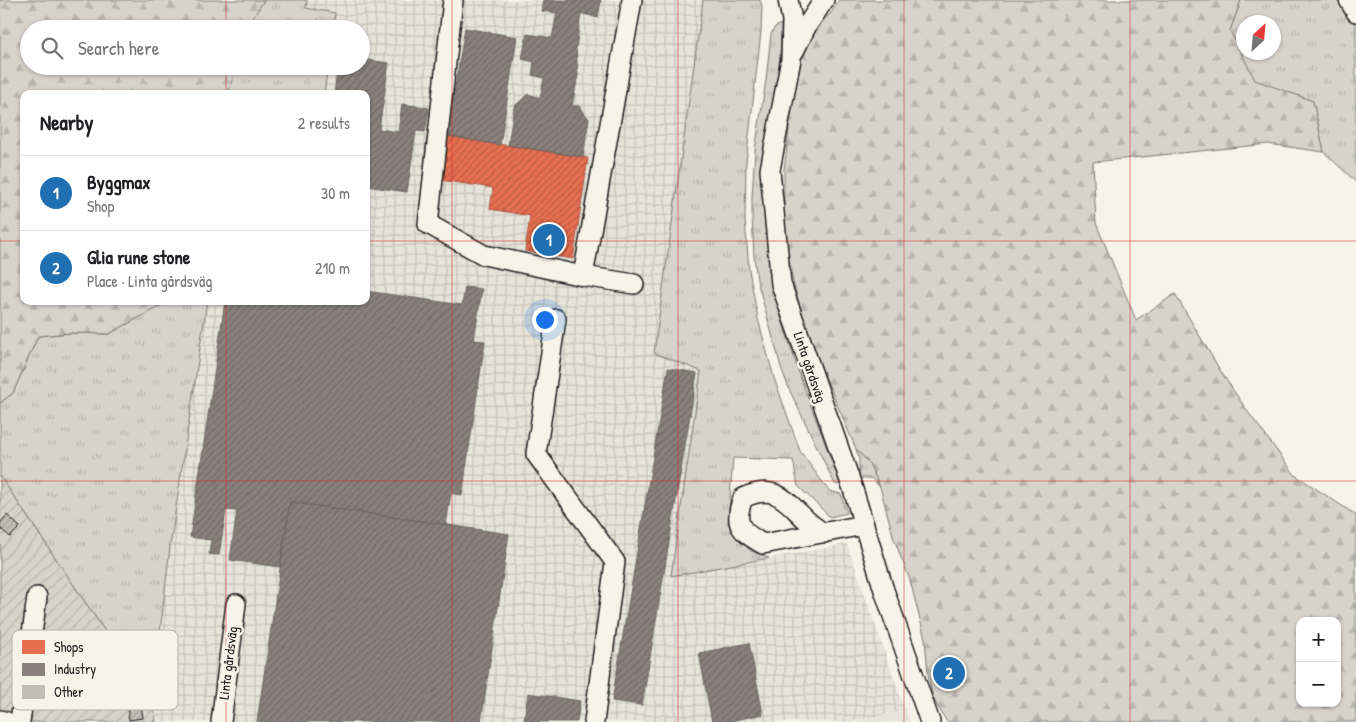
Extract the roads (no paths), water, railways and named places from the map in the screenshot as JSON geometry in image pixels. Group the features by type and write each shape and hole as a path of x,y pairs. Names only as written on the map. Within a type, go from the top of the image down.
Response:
{"street":[{"path":"453,0 428,224 484,255 583,276 634,284"},
{"path":"583,276 632,0"},
{"path":"791,58 806,27 824,0"},
{"path":"1349,0 1356,12"},
{"name":"Linta gårdsväg","path":"790,2 792,20 791,58 770,170 781,284 930,722"},
{"path":"556,319 536,454 614,562 594,722"},
{"path":"824,533 864,525"},
{"path":"33,630 38,597"},
{"name":"Linta gårdsväg","path":"221,722 236,604"},
{"path":"0,720 7,722"}],"place":[{"name":"Byggmax","path":"549,240"},
{"name":"Glia rune stone","path":"949,673"}]}
